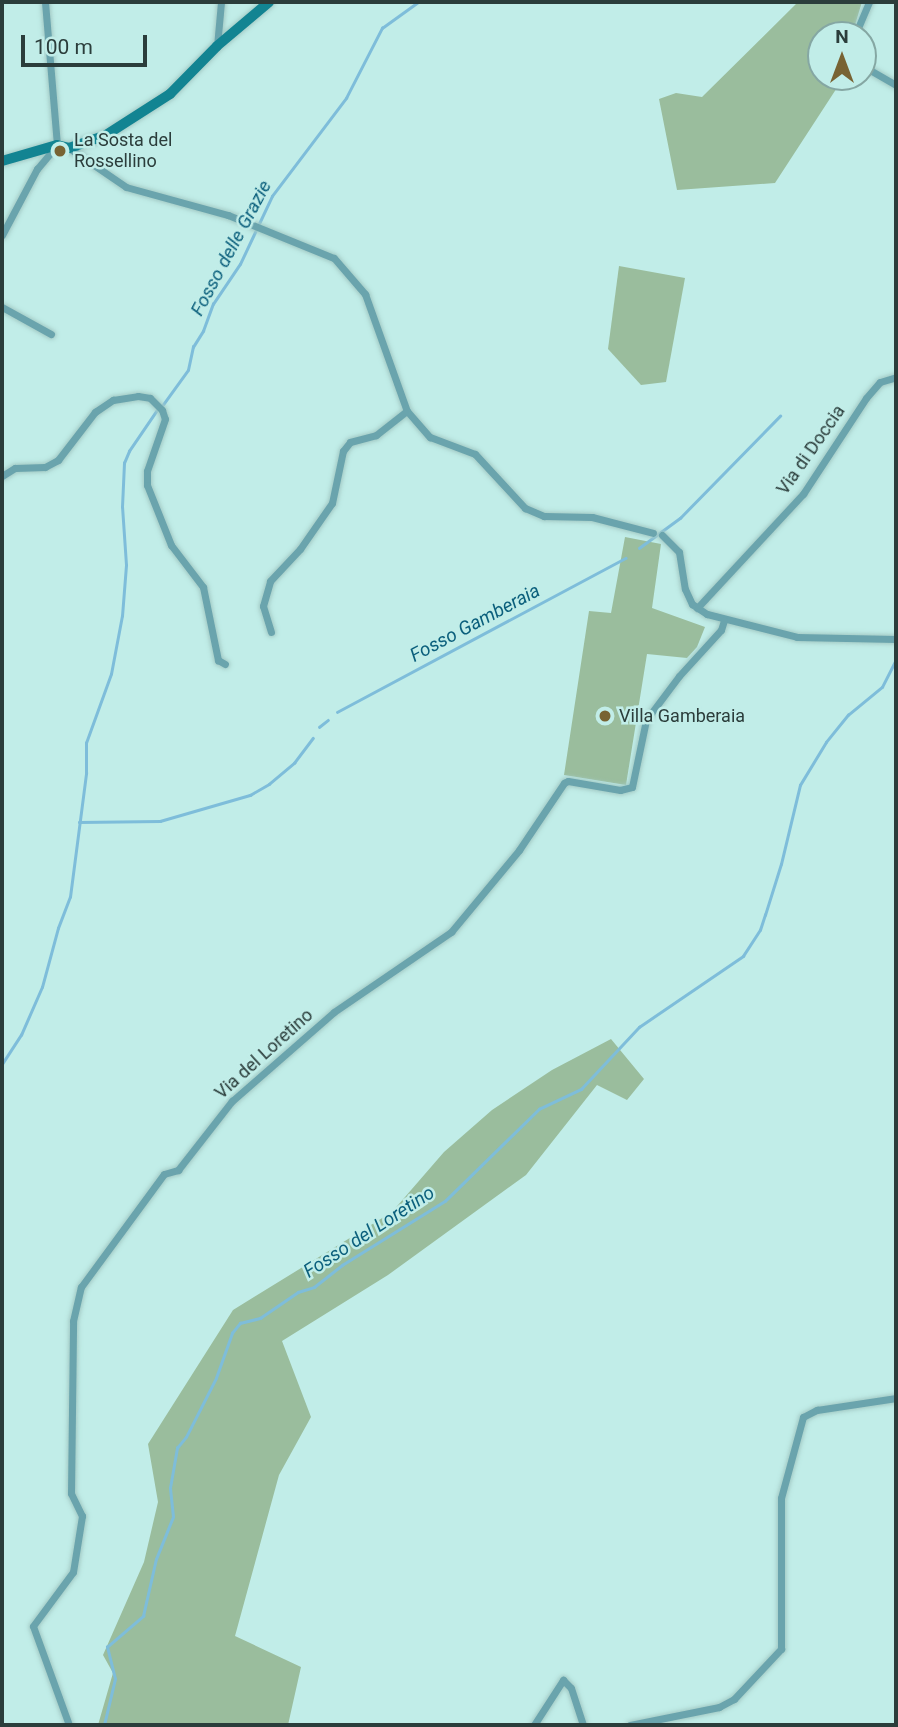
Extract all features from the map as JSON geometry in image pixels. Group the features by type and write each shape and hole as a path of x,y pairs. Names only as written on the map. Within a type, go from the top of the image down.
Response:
{"street":[{"path":"2,235 37,169 57,145 44,2"},
{"path":"217,46 221,2"},
{"path":"69,148 106,135 159,102 217,46 269,2"},
{"path":"861,21 869,2"},
{"path":"877,74 896,85"},
{"path":"2,161 57,145 69,148 126,187 228,215 334,258 365,294 407,411 430,437 475,454 525,508 544,516 592,517 653,533"},
{"path":"2,307 51,334"},
{"name":"Via di Doccia","path":"697,608 803,494 866,398 880,382 896,377"},
{"path":"2,476 15,468 45,467 58,460 95,412 113,400 149,397 159,407 165,419 147,471 147,485 170,545 203,587 218,660 225,664"},
{"path":"271,632 263,606 270,581 300,549 332,503 344,451 350,442 376,435 407,411"},
{"path":"662,535 679,552 685,589 697,608 724,620 811,638 896,639"},
{"name":"Via del Loretino","path":"69,1725 33,1626 73,1572 82,1516 71,1493 73,1321 81,1287 164,1174 178,1170 232,1101 334,1012 450,932 519,850 564,783 568,781 620,790 632,787 646,720 679,676 721,630 724,620"},
{"path":"630,1725 719,1707 734,1699 781,1649 781,1498 803,1417 817,1410 896,1398"},
{"path":"534,1725 563,1680 571,1689 583,1725"}],"green space":[{"path":"798,2 862,2 856,21 807,21 807,91 835,91 775,183 677,190 659,99 676,93 702,97"},
{"path":"619,266 685,278 666,382 641,385 608,349"},
{"name":"Villa Gamberaia","path":"625,537 661,544 652,608 705,627 697,647 687,658 647,654 626,785 564,775 589,611 611,613"},
{"path":"611,1039 644,1079 627,1100 597,1085 526,1175 388,1275 282,1341 311,1417 279,1475 235,1636 301,1667 288,1725 98,1725 113,1673 103,1655 144,1562 158,1502 148,1444 233,1310 392,1212 444,1152 492,1110 552,1070"}],"waterway":[{"name":"Fosso delle Grazie","path":"162,406 188,370 193,347 203,331 213,304 240,264 272,196 346,98 382,28 418,2"},
{"name":"Fosso delle Grazie","path":"2,1064 21,1035 42,987 58,928 70,897 86,773 86,743 111,674 122,616 126,565 122,507 124,463 157,410"},
{"name":"Fosso Gamberaia","path":"639,548 680,518 780,416"},
{"name":"Fosso Gamberaia","path":"337,712 625,558"},
{"name":"Fosso del Loretino","path":"104,1725 115,1679 107,1647 143,1616 156,1559 173,1517 170,1488 177,1448 186,1437 216,1378 232,1333 240,1323 260,1318 298,1292 314,1287 342,1265 445,1201 539,1109 581,1089 639,1027 743,956 760,930 781,864 800,785 826,742 848,715 882,687 896,659"},
{"name":"Fosso Gamberaia","path":"319,727 328,720"},
{"name":"Fosso Gamberaia","path":"79,822 160,821 250,795 269,784 294,763 313,738"}],"place":[{"name":"La Sosta del Rossellino","path":"60,151"},
{"name":"Villa Gamberaia","path":"605,716"}]}
